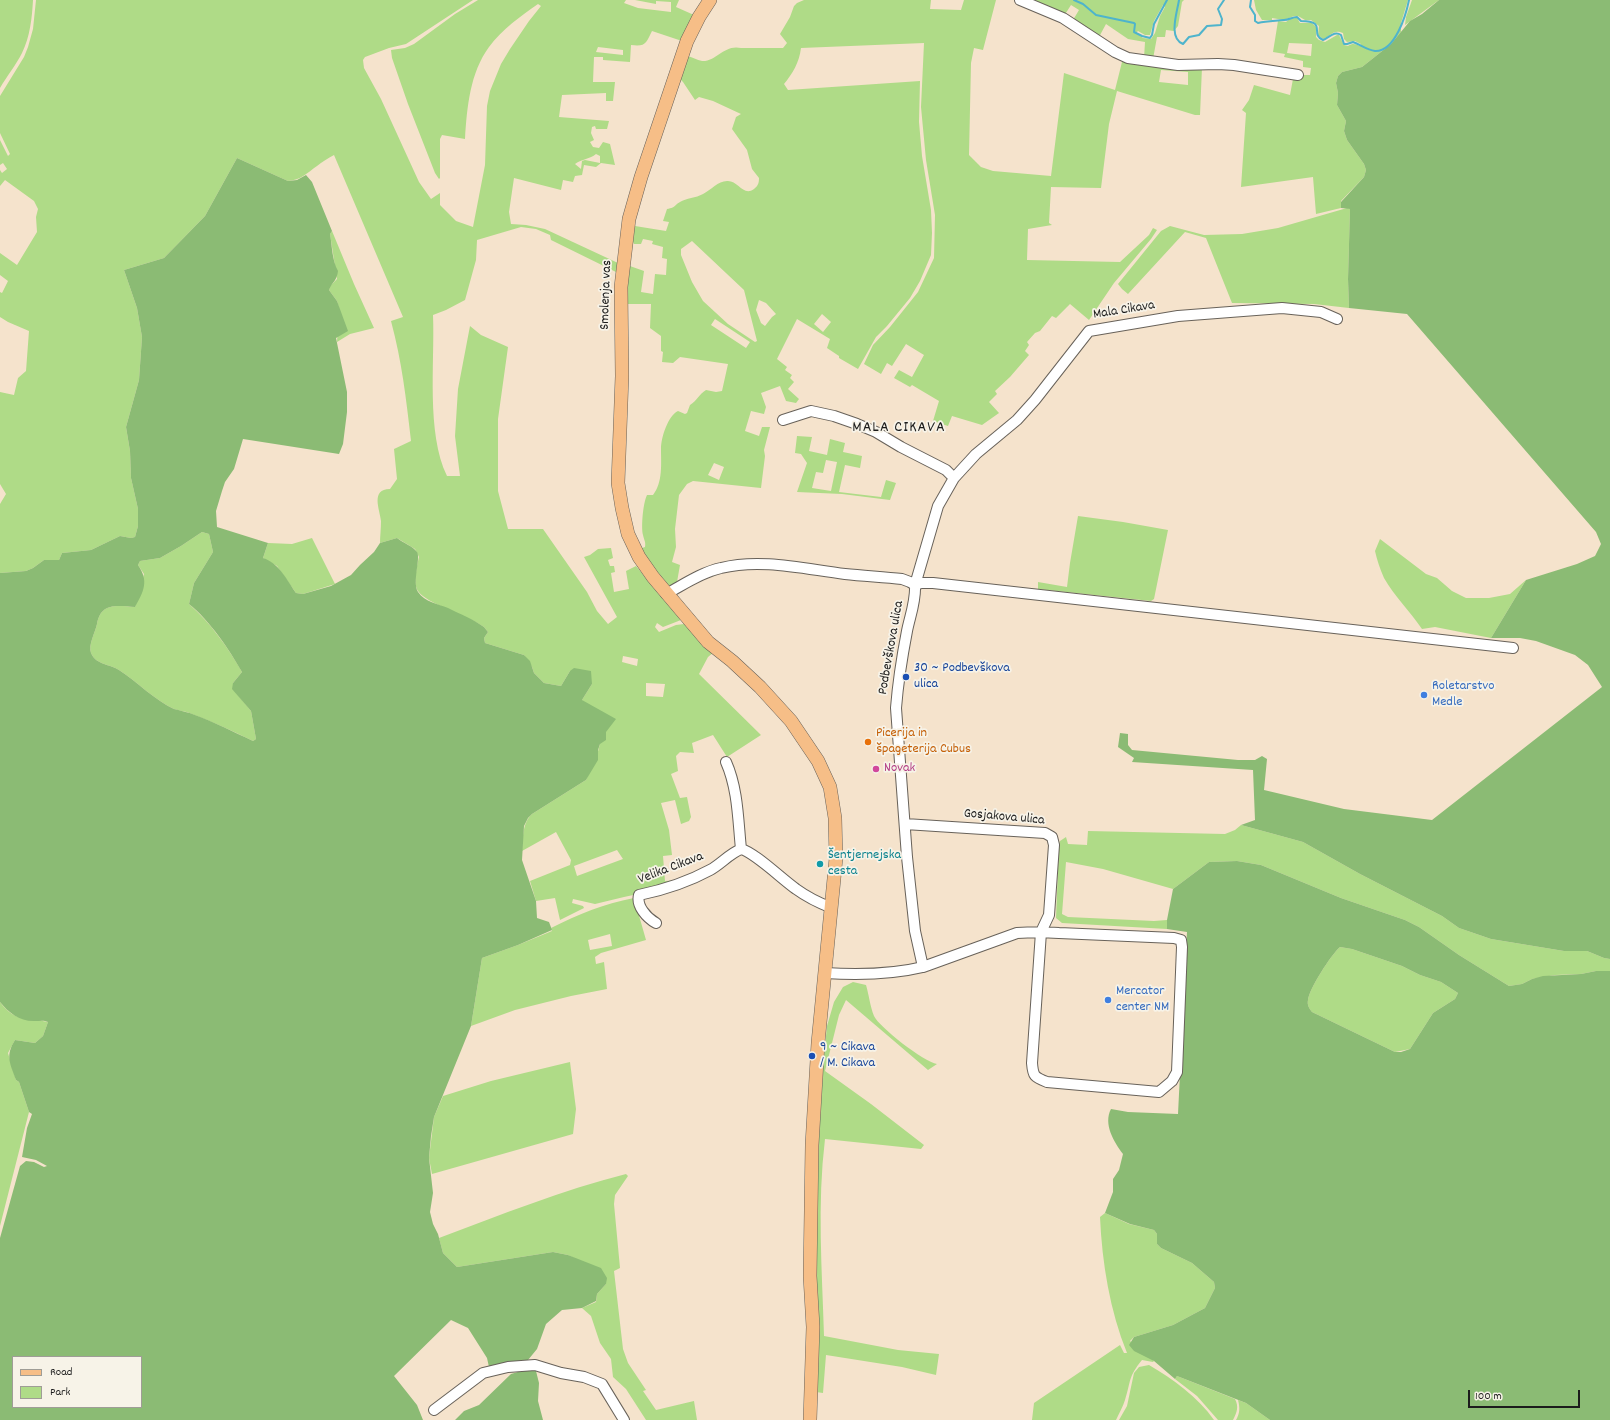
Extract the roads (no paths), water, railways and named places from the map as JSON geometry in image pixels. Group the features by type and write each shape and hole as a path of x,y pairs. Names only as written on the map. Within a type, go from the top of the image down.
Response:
{"main road":[{"name":"Smolenja vas","path":"666,594 639,556 628,534 618,483 622,376 621,287 629,219 634,197 687,41 699,17 710,0"},
{"path":"666,594 708,642 732,661 775,702 791,721 818,761 830,787 835,818 836,858 818,1043 812,1145 810,1276 813,1327 810,1420"}],"street":[{"path":"1020,0 1063,18 1115,52 1128,58 1178,65 1234,65 1298,75"},
{"name":"Mala Cikava","path":"915,585 938,506 954,478 976,454 1017,420 1088,331 1178,316 1282,308 1321,312 1337,319"},
{"path":"783,420 811,411 834,416 857,424 946,470 954,478"},
{"name":"Podbevškova ulica","path":"666,594 719,568 735,565 780,565 846,574 902,579 915,585 915,598 898,684 896,708 907,857 915,931 924,967"},
{"path":"915,585 921,583 933,583 1513,648"},
{"path":"726,762 732,776 741,849 751,853 796,889 816,902 832,908"},
{"name":"Gosjakova ulica","path":"905,824 1045,833 1052,837 1054,845 1049,915 1041,932"},
{"name":"Velika Cikava","path":"656,923 648,918 644,913 638,898 639,895 660,891 709,870 721,863 731,854 741,849"},
{"path":"825,973 870,974 898,972 924,967 1017,933 1041,932 1174,938 1181,940 1182,947 1176,1072 1172,1081 1159,1092 1046,1082 1037,1078 1033,1073 1032,1063 1041,932"},
{"path":"434,1410 482,1372 508,1367 535,1365 561,1373 584,1377 602,1384 624,1420"}],"waterway":[{"path":"1074,0 1083,4 1096,15 1134,23 1134,32 1150,38 1154,24 1167,0"},
{"path":"1179,0 1175,18 1175,31 1178,41 1183,44 1189,37 1199,35 1207,26 1221,25 1222,19 1218,9 1224,0"},
{"path":"1251,0 1250,7 1255,15 1255,21 1258,23 1286,20 1297,17 1301,21 1314,23 1317,28 1317,34 1323,40 1336,33 1341,35 1344,44 1353,42 1375,51 1382,50 1394,39 1402,23 1409,0"}],"place":[{"name":"30 ~ Podbevškova ulica","path":"906,677"},
{"name":"Roletarstvo Medle","path":"1424,695"},
{"name":"Picerija in špageterija Cubus","path":"868,742"},
{"name":"Novak","path":"876,769"},
{"name":"Šentjernejska cesta","path":"820,864"},
{"name":"Mercator center NM","path":"1108,1000"},
{"name":"9 ~ Cikava / M. Cikava","path":"812,1056"}],"district":[{"name":"MALA CIKAVA","path":"899,429"}]}
